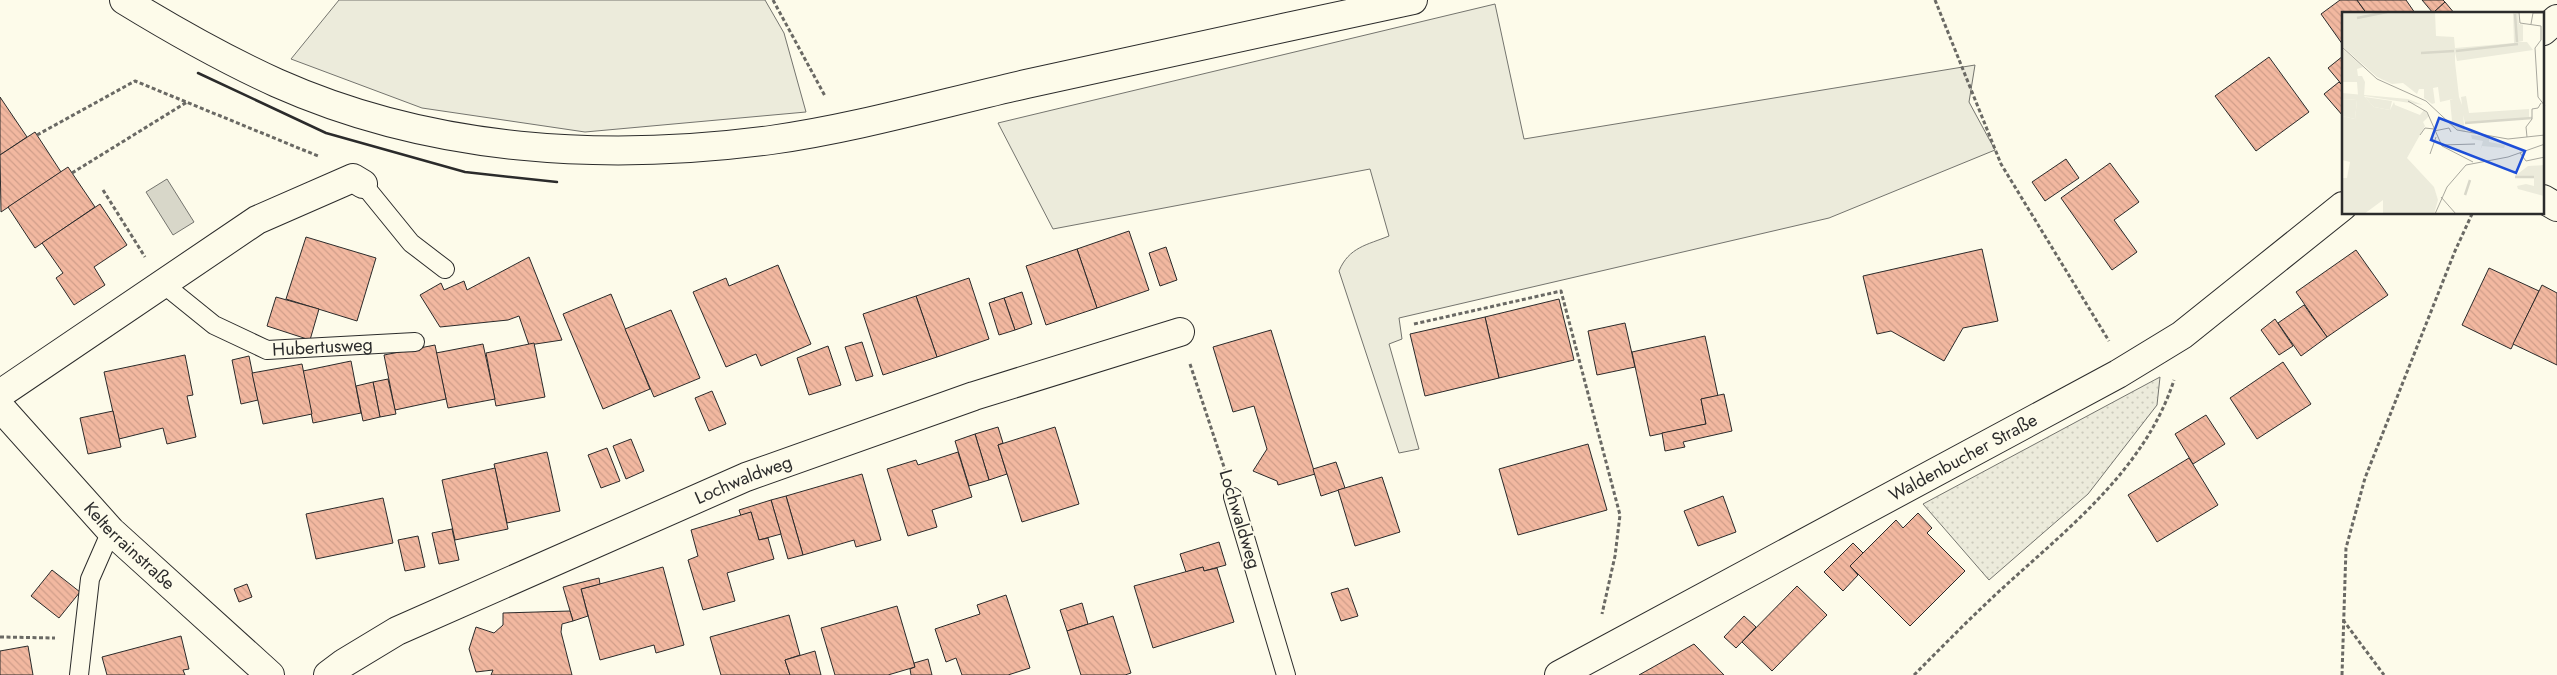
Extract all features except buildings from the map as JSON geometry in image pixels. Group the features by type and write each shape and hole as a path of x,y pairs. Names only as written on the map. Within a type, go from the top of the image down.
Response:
{"street":[{"path":"124,0 196,42 279,84 361,113 439,134 528,146 618,151 732,144 774,139 839,127 1174,50 1413,0"},
{"path":"2544,30 2557,18"},
{"path":"0,394 257,220 358,181"},
{"path":"2544,200 2557,208"},
{"name":"Waldenbucher Straße","path":"1559,675 2127,368 2182,335 2342,207"},
{"name":"Lochwaldweg","path":"328,675 344,663 397,631 746,476 974,396 1180,332"},
{"name":"Kelterrainstraße","path":"0,407 111,532 270,675"}],"lane":[{"path":"358,181 411,243 445,269"},
{"name":"Hubertusweg","path":"162,283 214,325 267,350 415,342"},
{"name":"Lochwaldweg","path":"1233,497 1286,675"},
{"path":"79,675 90,579 111,532"}],"path":[{"path":"773,0 824,92 839,127"},
{"path":"1935,0 2001,164 2127,368"},
{"path":"37,135 135,82 319,156 358,181"},
{"path":"72,173 187,102"},
{"path":"102,190 162,283"},
{"path":"2342,675 2346,548 2365,478 2455,250 2472,215"},
{"path":"1414,324 1561,290 1620,515 1615,556 1604,602 1598,654"},
{"path":"1914,675 2077,520 2124,471 2156,421 2174,382 2180,357 2182,335"},
{"name":"Lochwaldweg","path":"1191,365 1233,497"},
{"path":"2343,620 2384,675"},
{"path":"0,638 83,639"}],"shaded area":[{"path":"339,0 765,0 784,33 806,112 585,132 422,108 291,59"},
{"path":"1495,4 1524,139 1975,65 1969,102 1995,150 1829,218 1399,318 1402,339 1389,344 1419,449 1399,453 1339,271 1343,263 1353,252 1389,236 1370,169 1053,229 998,123"},
{"path":"167,179 194,222 173,235 146,192"},
{"path":"2160,377 2157,405 2088,494 1989,580 1923,504"}],"wall":[{"path":"198,73 326,133 465,172 557,182"}]}
